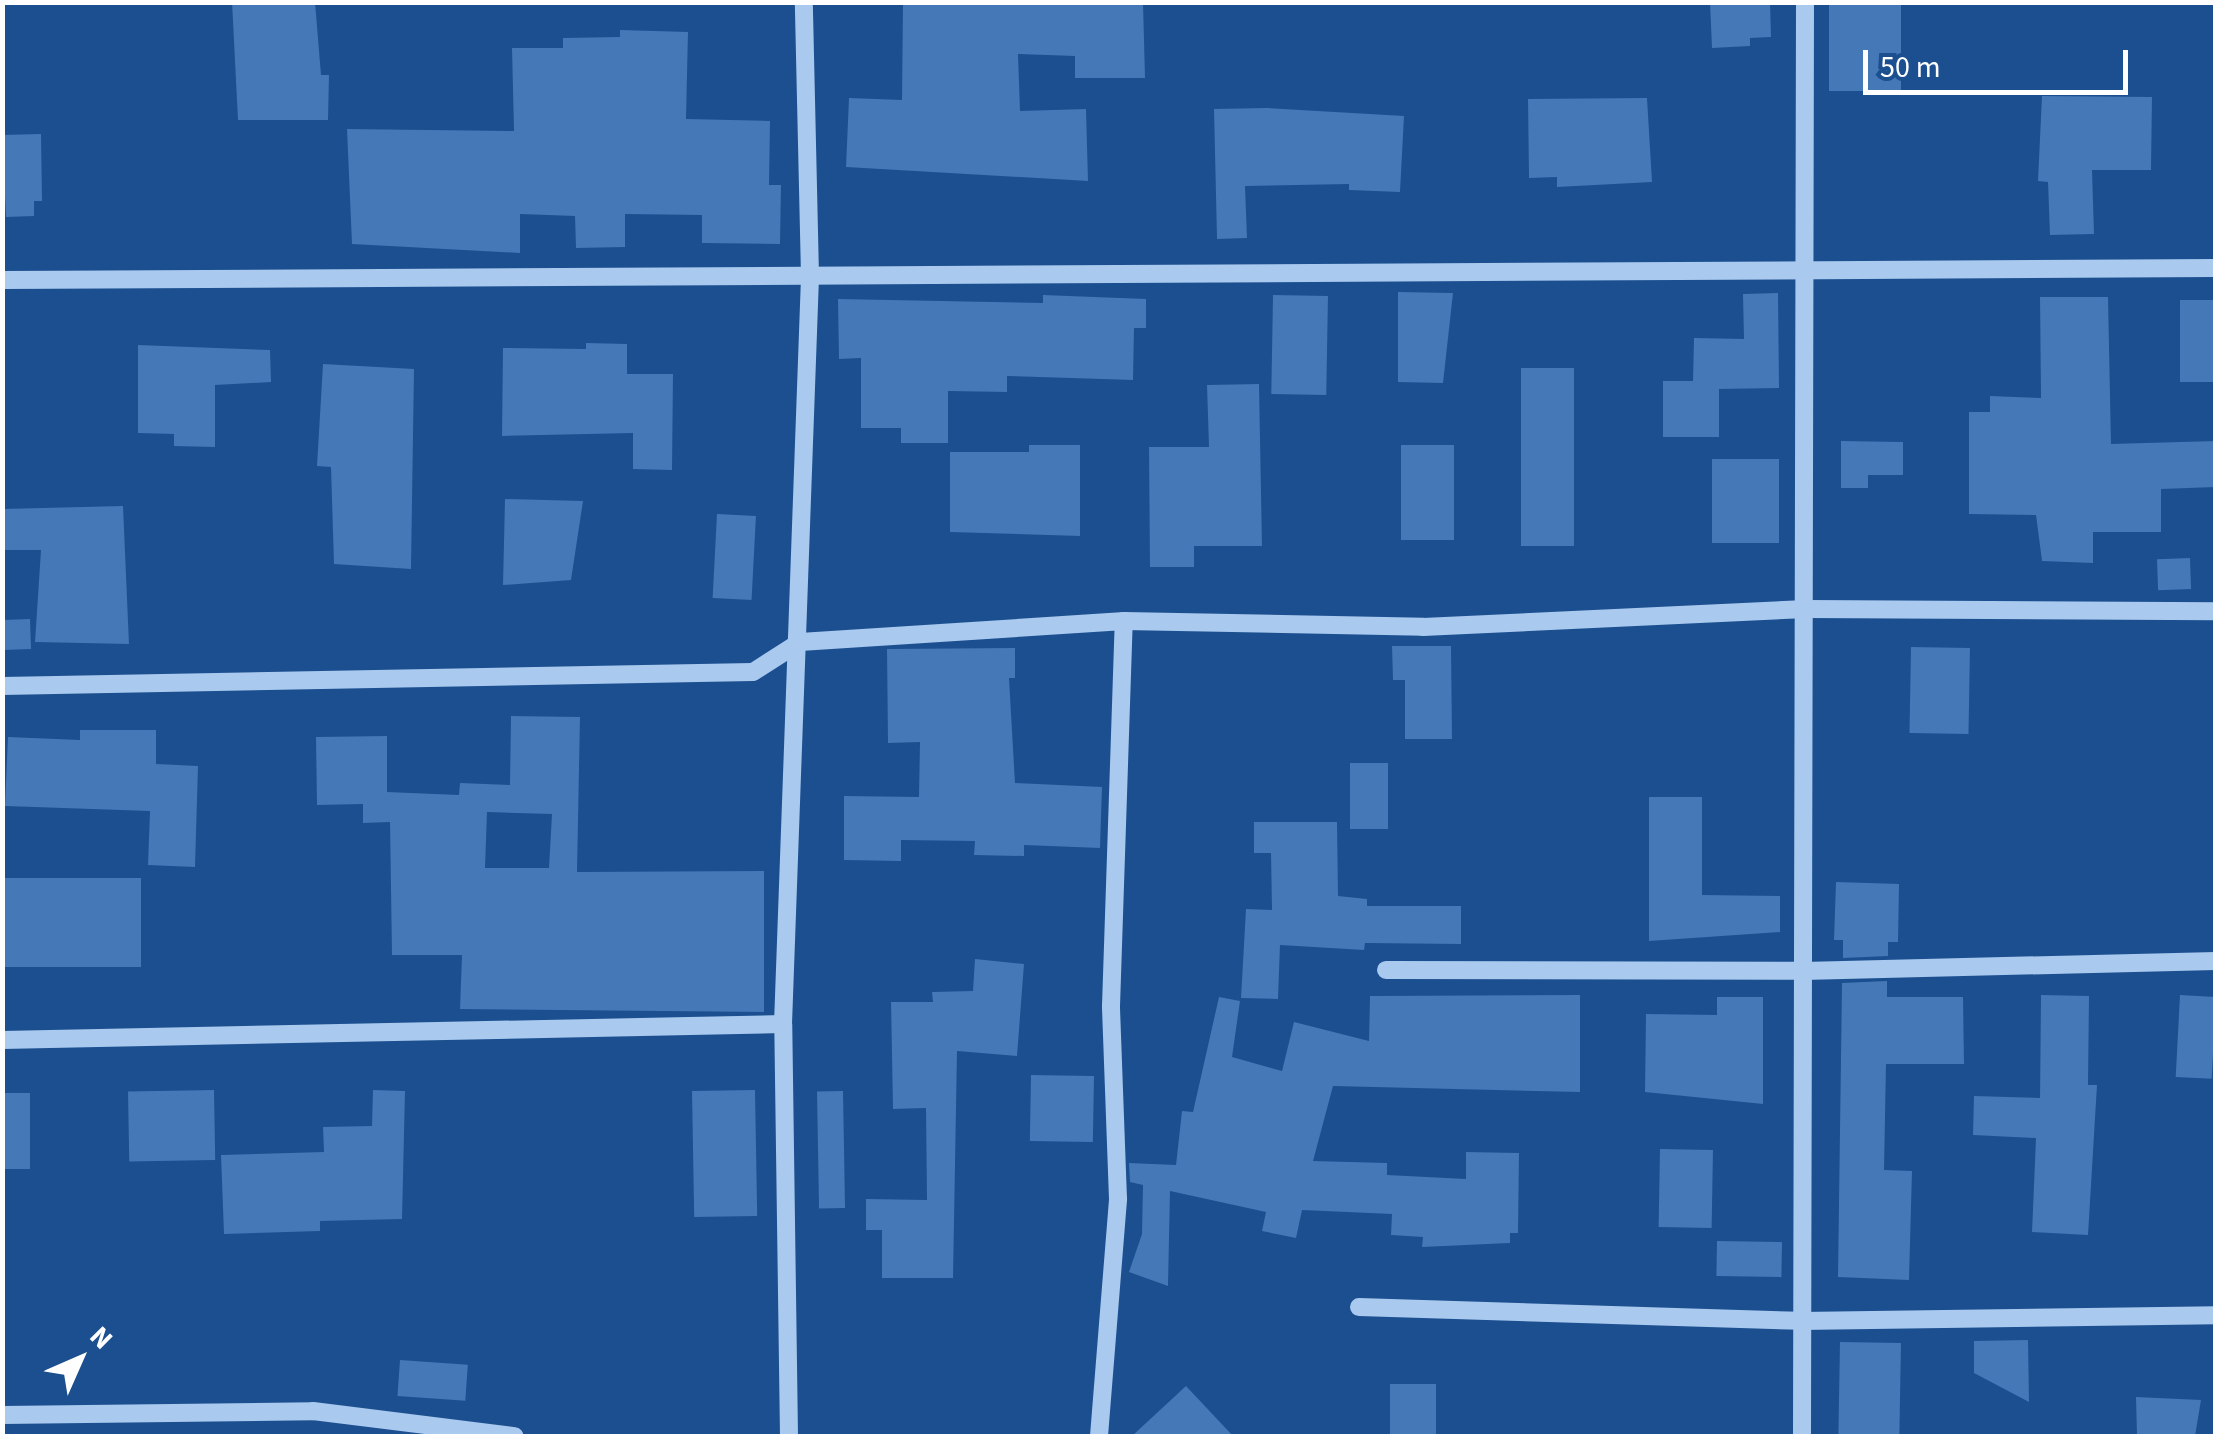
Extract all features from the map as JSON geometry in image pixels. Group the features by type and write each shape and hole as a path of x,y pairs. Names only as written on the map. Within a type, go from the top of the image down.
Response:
{"street":[{"path":"789,1436 783,1024 800,642 810,276 804,2"},
{"path":"1802,1436 1805,2"},
{"path":"2,280 2216,268"},
{"path":"2,686 753,672 800,642 1124,621 1423,627 1806,609 2216,610"},
{"path":"1100,1436 1118,1199 1112,1006 1124,621"},
{"path":"1386,970 1803,971 2216,962"},
{"path":"2,1040 783,1024"},
{"path":"1359,1307 1800,1321 2216,1315"},
{"path":"2,1415 313,1410 514,1436"}],"building":[{"path":"232,2 315,2 321,75 329,75 328,120 238,120"},
{"path":"903,2 1143,2 1145,78 1075,78 1075,56 1018,54 1020,111 1086,109 1088,181 846,167 849,98 902,100"},
{"path":"1710,2 1770,2 1771,37 1750,38 1750,46 1712,48"},
{"path":"1829,2 1901,2 1901,91 1829,91"},
{"path":"620,30 688,32 686,119 770,121 769,185 781,185 780,244 702,243 702,215 625,214 625,247 576,248 575,216 520,214 520,253 352,244 347,129 514,131 512,48 563,48 563,38 620,37"},
{"path":"2042,96 2152,97 2151,170 2092,170 2094,234 2050,235 2048,182 2038,181"},
{"path":"1647,98 1652,182 1557,187 1557,177 1529,178 1528,99"},
{"path":"1214,109 1404,116 1400,192 1349,190 1349,184 1245,186 1247,238 1217,239"},
{"path":"41,134 42,201 34,201 34,216 6,217 2,135"},
{"path":"1398,292 1453,293 1443,383 1398,382"},
{"path":"1778,293 1779,388 1719,389 1719,437 1663,437 1663,381 1693,381 1694,338 1744,339 1743,294"},
{"path":"1043,295 1146,299 1146,328 1134,328 1133,380 1007,376 1007,392 948,391 948,443 901,443 901,428 861,428 861,358 839,359 838,299 1043,303"},
{"path":"1273,295 1328,296 1326,395 1271,394"},
{"path":"2040,297 2108,297 2111,444 2216,441 2216,487 2161,489 2161,532 2093,532 2093,563 2042,561 2036,515 1969,514 1969,412 1990,412 1990,396 2041,398"},
{"path":"2180,300 2216,300 2216,382 2180,382"},
{"path":"586,343 627,344 627,374 673,374 672,470 633,469 633,433 502,436 503,348 586,349"},
{"path":"138,345 270,350 271,382 215,385 215,447 174,446 174,434 138,433"},
{"path":"323,364 414,369 411,569 334,564 331,467 317,466"},
{"path":"1521,368 1574,368 1574,546 1521,546"},
{"path":"1259,384 1262,546 1194,546 1194,567 1150,567 1149,447 1209,447 1207,385"},
{"path":"1841,441 1903,442 1903,475 1868,475 1868,488 1841,488"},
{"path":"1029,445 1080,445 1080,536 950,532 950,452 1029,452"},
{"path":"1401,445 1454,445 1454,540 1401,540"},
{"path":"1712,459 1779,459 1779,543 1712,543"},
{"path":"505,499 583,501 571,580 503,585"},
{"path":"123,506 129,644 35,642 41,550 2,550 2,509"},
{"path":"717,514 756,516 752,600 713,598"},
{"path":"2190,558 2191,589 2158,590 2157,559"},
{"path":"30,619 31,649 3,650 2,620"},
{"path":"1392,646 1451,646 1452,739 1405,739 1405,680 1393,680"},
{"path":"1911,647 1970,648 1968,734 1909,733"},
{"path":"1015,648 1015,678 1009,678 1015,783 1102,787 1100,848 1024,845 1024,856 974,855 975,841 901,840 901,861 844,860 844,796 919,797 920,742 888,743 887,649"},
{"path":"511,716 580,717 577,872 764,871 764,1012 460,1009 462,955 392,955 390,822 363,823 363,804 317,805 316,737 387,736 387,792 459,795 460,783 510,785","holes":["487,812 552,814 549,868 485,868"]},
{"path":"80,730 156,730 156,764 198,766 195,867 148,865 150,811 5,806 8,737 80,740"},
{"path":"1350,763 1388,763 1388,829 1350,829"},
{"path":"1649,797 1702,797 1702,895 1780,896 1780,932 1649,941"},
{"path":"1254,822 1337,822 1338,896 1367,899 1367,906 1461,906 1461,944 1365,943 1364,950 1280,945 1278,999 1241,998 1246,909 1272,910 1271,853 1254,853"},
{"path":"2,878 141,878 141,967 2,967"},
{"path":"1836,882 1899,884 1898,942 1888,942 1888,956 1843,958 1843,940 1834,940"},
{"path":"975,959 1024,964 1017,1056 957,1051 953,1278 882,1278 882,1230 866,1230 866,1199 927,1200 926,1108 893,1109 891,1002 933,1002 932,992 973,991"},
{"path":"1887,981 1887,997 1963,997 1964,1064 1886,1064 1884,1170 1912,1171 1909,1280 1838,1277 1842,983"},
{"path":"1580,995 1580,1092 1333,1086 1313,1161 1387,1163 1387,1175 1466,1179 1466,1152 1519,1153 1518,1233 1510,1233 1510,1243 1422,1247 1423,1237 1391,1235 1392,1214 1302,1210 1296,1238 1262,1231 1266,1212 1170,1191 1168,1286 1129,1272 1142,1234 1143,1185 1130,1182 1129,1163 1176,1165 1182,1111 1193,1112 1219,997 1240,1001 1232,1057 1282,1071 1294,1022 1369,1041 1370,996"},
{"path":"2041,995 2089,996 2088,1085 2097,1085 2088,1235 2032,1232 2036,1138 1973,1135 1974,1096 2040,1098"},
{"path":"2180,995 2216,997 2212,1079 2176,1077"},
{"path":"1717,997 1763,997 1763,1104 1645,1092 1646,1014 1717,1015"},
{"path":"1031,1075 1094,1076 1093,1142 1030,1141"},
{"path":"214,1090 215,1160 129,1161 128,1092"},
{"path":"373,1090 405,1091 402,1219 320,1221 320,1231 224,1234 221,1155 324,1152 323,1127 372,1126"},
{"path":"755,1090 757,1216 694,1217 692,1091"},
{"path":"817,1091 843,1091 845,1208 819,1208"},
{"path":"2,1093 30,1093 30,1169 2,1169"},
{"path":"1660,1149 1713,1150 1712,1228 1659,1227"},
{"path":"1717,1241 1782,1242 1781,1277 1716,1276"},
{"path":"2028,1340 2029,1402 1974,1373 1974,1341"},
{"path":"1840,1342 1901,1343 1899,1436 1838,1436"},
{"path":"400,1360 468,1365 465,1401 397,1396"},
{"path":"1390,1384 1436,1384 1436,1436 1390,1436"},
{"path":"1186,1386 1233,1436 1132,1436"},
{"path":"2136,1397 2201,1400 2195,1436 2137,1436"}]}
